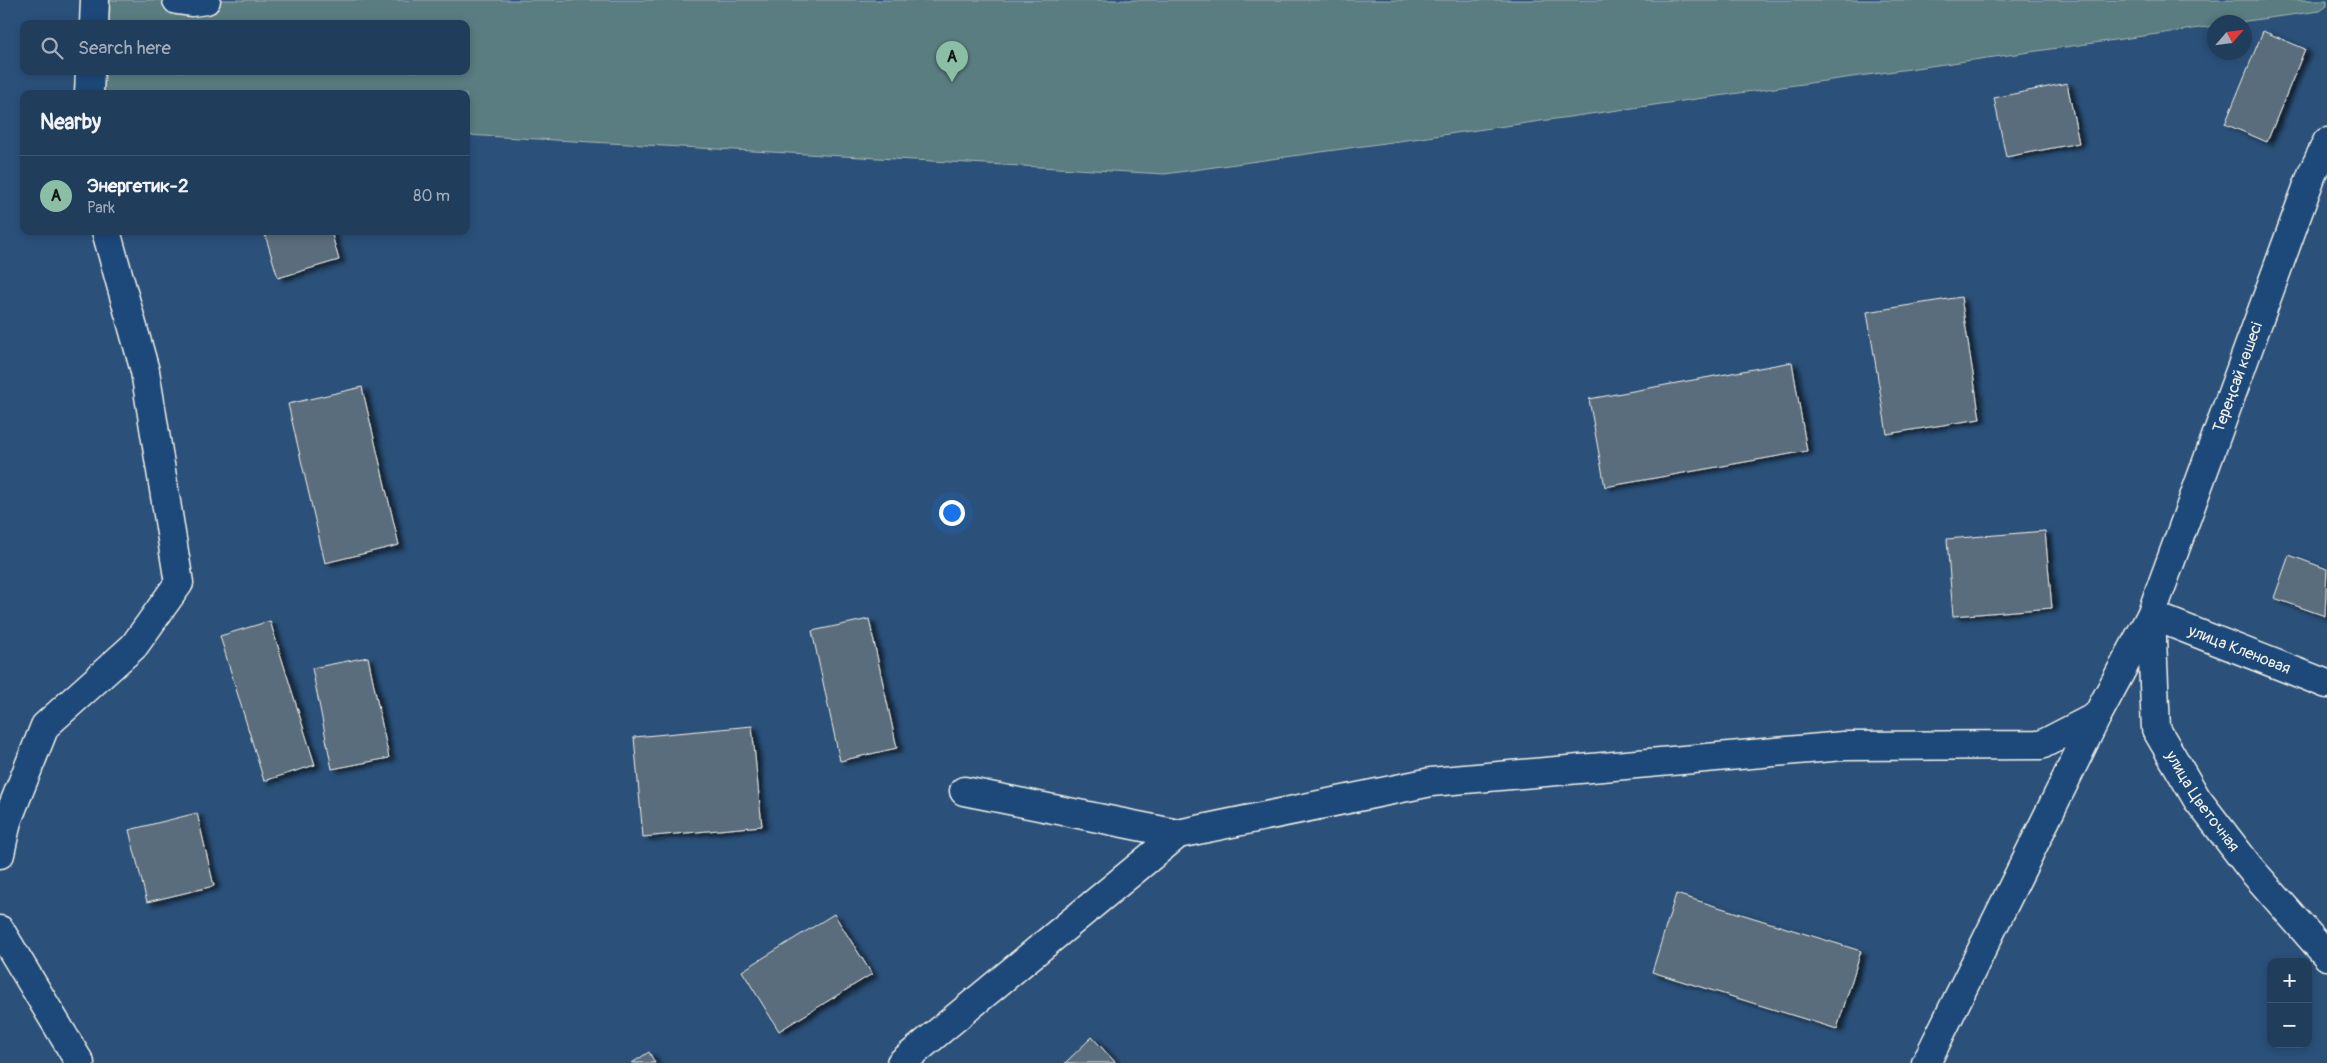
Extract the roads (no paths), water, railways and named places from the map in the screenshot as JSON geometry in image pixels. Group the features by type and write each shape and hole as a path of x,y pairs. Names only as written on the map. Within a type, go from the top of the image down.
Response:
{"street":[{"path":"94,20 95,0"},
{"path":"177,0 191,2 206,0"},
{"path":"89,90 90,75"},
{"name":"Тереңсай көшесі","path":"2151,615 2319,176 2327,142"},
{"path":"0,854 7,821 45,726 134,646 179,583 145,371 107,235"},
{"path":"1926,1063 2097,716 2151,615"},
{"name":"улица Кленовая","path":"2151,615 2327,684"},
{"name":"улица Цветочная","path":"2151,615 2156,729 2197,800 2250,868 2327,956"},
{"path":"964,791 1178,834 1430,782 1843,746 2041,746 2097,716"},
{"path":"901,1063 1178,834"},
{"path":"0,930 80,1063"}],"place":[{"name":"Энергетик-2","path":"952,82"}]}
